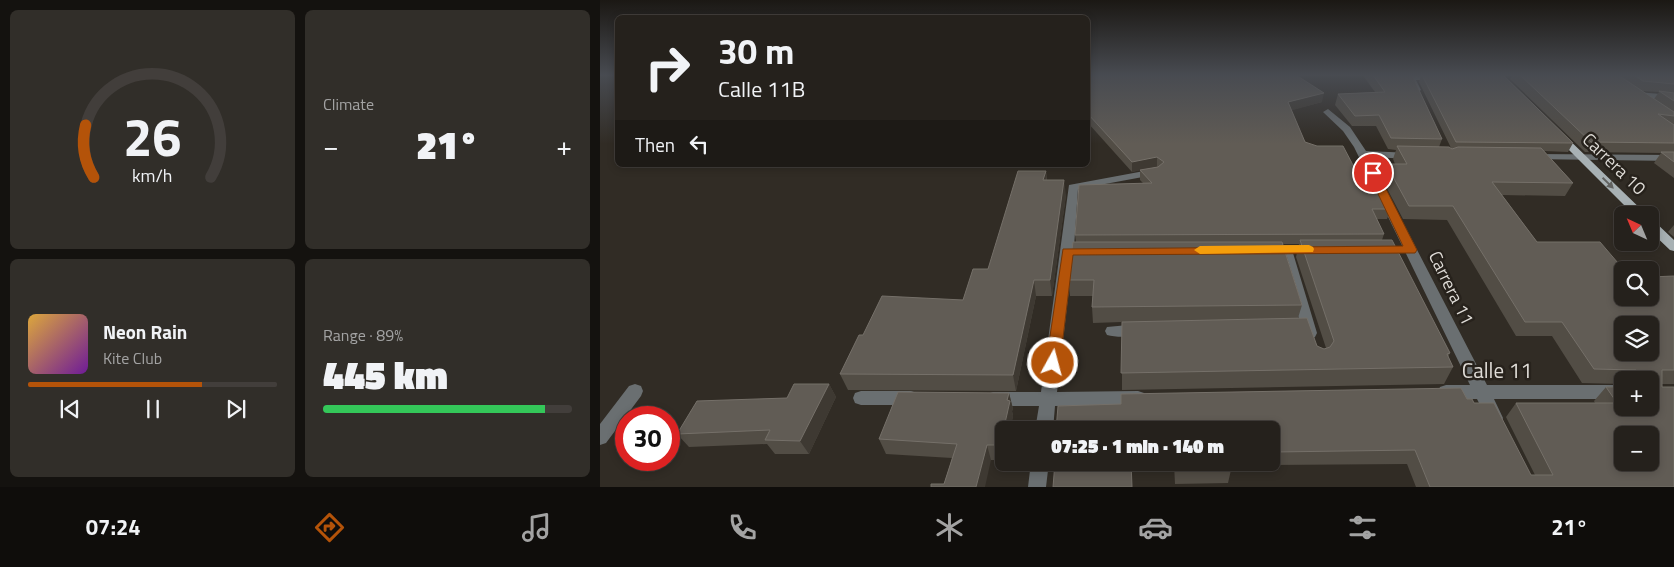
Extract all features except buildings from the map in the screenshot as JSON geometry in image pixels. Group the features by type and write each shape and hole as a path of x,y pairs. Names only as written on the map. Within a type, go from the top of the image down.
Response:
{"main road":[{"path":"1639,98 1651,105"},
{"name":"Carrera 10","path":"1548,124 1632,206"},
{"path":"1659,233 1674,247"}],"street":[{"path":"1420,98 1423,103"},
{"name":"Carrera 11","path":"1328,112 1347,129 1363,154 1499,426"},
{"path":"1363,154 1420,156"},
{"path":"1524,157 1674,158"},
{"path":"1045,421 1074,187 1157,172"},
{"path":"1285,249 1314,342"},
{"path":"1255,250 1324,250"},
{"path":"1392,250 1411,250"},
{"path":"1067,251 1097,251"},
{"path":"1289,328 1309,327"},
{"path":"1112,330 1152,330"},
{"path":"600,437 635,391"},
{"name":"Calle 11","path":"1434,393 1614,392"},
{"path":"861,398 930,399"},
{"path":"979,399 1155,398"},
{"path":"1037,487 1039,471"}],"slow traffic":[{"path":"1200,250 1309,249"}],"route":[{"path":"1053,363 1067,251 1411,250 1373,173"}]}
